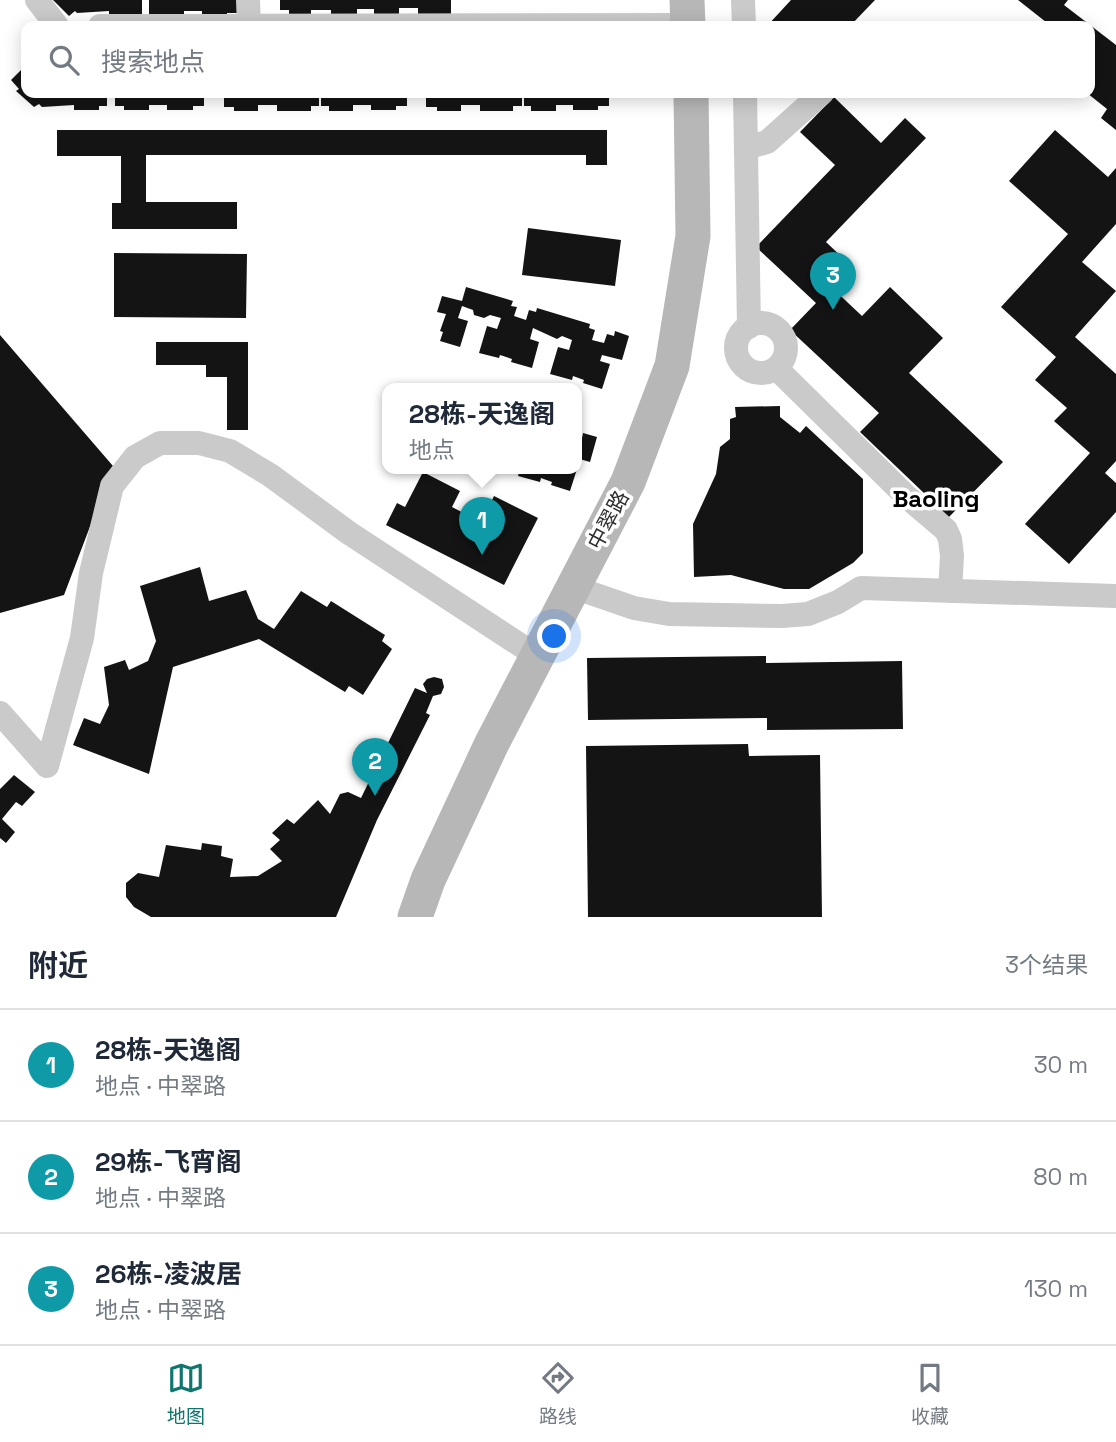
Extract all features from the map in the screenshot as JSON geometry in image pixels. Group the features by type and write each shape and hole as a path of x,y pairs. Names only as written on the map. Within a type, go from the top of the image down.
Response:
{"main road":[{"name":"中翠路","path":"415,917 428,880 486,756 628,482 672,366 693,236 691,98"}],"street":[{"path":"37,0 53,21"},
{"path":"248,0 249,21"},
{"path":"743,0 744,21"},
{"path":"493,21 688,17"},
{"path":"745,98 749,327"},
{"path":"746,148 767,142 816,98"},
{"path":"756,324 772,326 784,338 786,354 776,368 760,373 745,368 740,362 736,346 742,332 756,324"},
{"path":"776,368 907,497 946,530 952,556 950,591"},
{"path":"0,713 47,766 82,638 91,573 112,486 135,457 160,443 199,443 230,452 270,475 349,533 537,656"},
{"path":"573,587 634,608 669,614 808,614 838,602 861,588 1116,596"}],"building":[{"path":"53,0 142,0 142,14 109,18 109,11 75,11 69,16"},
{"path":"149,0 239,0 239,13 227,13 227,17 202,17 202,11 184,11 184,17 149,14"},
{"path":"280,0 451,0 451,15 418,15 418,8 399,8 399,16 374,16 374,9 357,9 357,16 331,16 331,10 311,10 311,18 289,18 289,10 280,10"},
{"path":"791,0 875,0 855,21 772,21"},
{"path":"1018,0 1068,0 1064,5 1085,21 1045,21"},
{"path":"1095,29 1116,45 1116,130 1101,118 1107,109 1093,98"},
{"path":"21,70 21,95 16,91 19,89 11,80"},
{"path":"24,98 107,98 107,106 99,106 99,110 74,110 74,105 42,107 39,104 34,107"},
{"path":"115,98 204,98 204,106 193,106 193,110 167,110 167,105 149,105 149,110 124,110 124,106 115,106"},
{"path":"224,98 319,98 319,106 311,106 311,111 277,111 277,105 258,105 258,111 234,111 234,107 224,107"},
{"path":"321,98 407,98 407,106 396,106 396,110 371,110 371,105 353,105 353,111 329,111 329,106 321,106"},
{"path":"426,98 522,98 522,106 513,106 513,111 480,111 480,105 461,105 461,111 437,111 437,107 426,107"},
{"path":"524,98 609,98 609,106 598,106 598,110 573,110 573,105 556,105 556,111 531,111 531,106 524,106"},
{"path":"835,98 881,143 905,118 926,138 826,242 847,262 827,283 862,316 890,287 943,338 909,373 1003,462 949,517 860,432 879,413 790,330 816,303 756,247 835,165 800,132"},
{"path":"57,130 607,130 607,165 586,165 586,155 146,155 146,202 237,202 237,229 112,229 112,203 121,203 121,156 57,156"},
{"path":"1055,130 1108,177 1116,168 1116,224 1082,262 1116,291 1075,337 1116,374 1116,461 1105,473 1116,483 1116,512 1069,564 1025,524 1090,453 1054,421 1067,408 1035,380 1056,357 1001,307 1068,234 1009,181"},
{"path":"528,228 621,240 615,286 522,275"},
{"path":"114,253 247,254 246,318 114,317"},
{"path":"466,287 513,301 511,306 517,307 514,316 526,320 529,310 536,312 537,308 590,324 589,328 595,330 592,340 604,343 607,334 614,336 615,331 629,336 622,360 602,355 600,361 610,364 602,389 583,383 584,380 573,376 572,380 550,374 558,347 569,350 572,340 562,336 557,339 533,328 530,339 539,342 532,368 511,362 512,359 500,355 499,358 479,353 487,326 497,329 501,318 474,315 473,310 462,306 458,318 468,321 460,347 440,341 443,332 440,331 446,314 437,312 442,296 462,301"},
{"path":"0,335 113,466 64,595 0,613"},
{"path":"156,342 248,342 248,430 227,430 227,377 206,377 206,365 156,365"},
{"path":"780,406 780,417 800,433 806,426 863,479 863,553 853,563 809,589 784,589 731,575 694,577 693,524 716,474 720,447 730,439 730,419 736,417 735,407"},
{"path":"583,433 597,437 590,462 582,460"},
{"path":"422,474 427,474 460,491 452,507 481,522 494,496 538,518 504,585 386,525 397,503 405,507"},
{"path":"575,474 570,491 551,485 552,482 541,478 540,482 518,476"},
{"path":"200,567 209,601 246,590 258,619 274,629 301,591 327,607 331,601 385,635 382,641 392,649 363,695 349,686 345,692 259,639 173,667 149,774 73,745 84,718 100,724 109,705 104,667 125,660 129,670 148,661 156,641 140,586"},
{"path":"766,656 766,663 902,661 903,729 767,730 767,718 588,720 587,658"},
{"path":"434,677 442,679 444,687 441,694 433,696 426,713 430,715 377,820 336,917 151,917 134,907 126,897 126,883 138,873 159,877 166,845 201,850 202,843 222,846 221,856 233,859 230,877 258,876 282,861 270,849 280,840 272,833 287,819 294,824 318,800 330,814 340,794 348,792 361,798 415,688 427,693 423,684"},
{"path":"748,744 749,756 820,755 822,917 588,917 586,746"},
{"path":"14,775 35,792 22,806 16,802 2,819 15,832 6,843 0,838 0,789"}],"place":[{"name":"26栋-凌波居","path":"833,310"},
{"name":"28栋-天逸阁","path":"482,555"},
{"name":"29栋-飞宵阁","path":"375,796"}],"district":[{"name":"Baoling","path":"936,498"}]}
